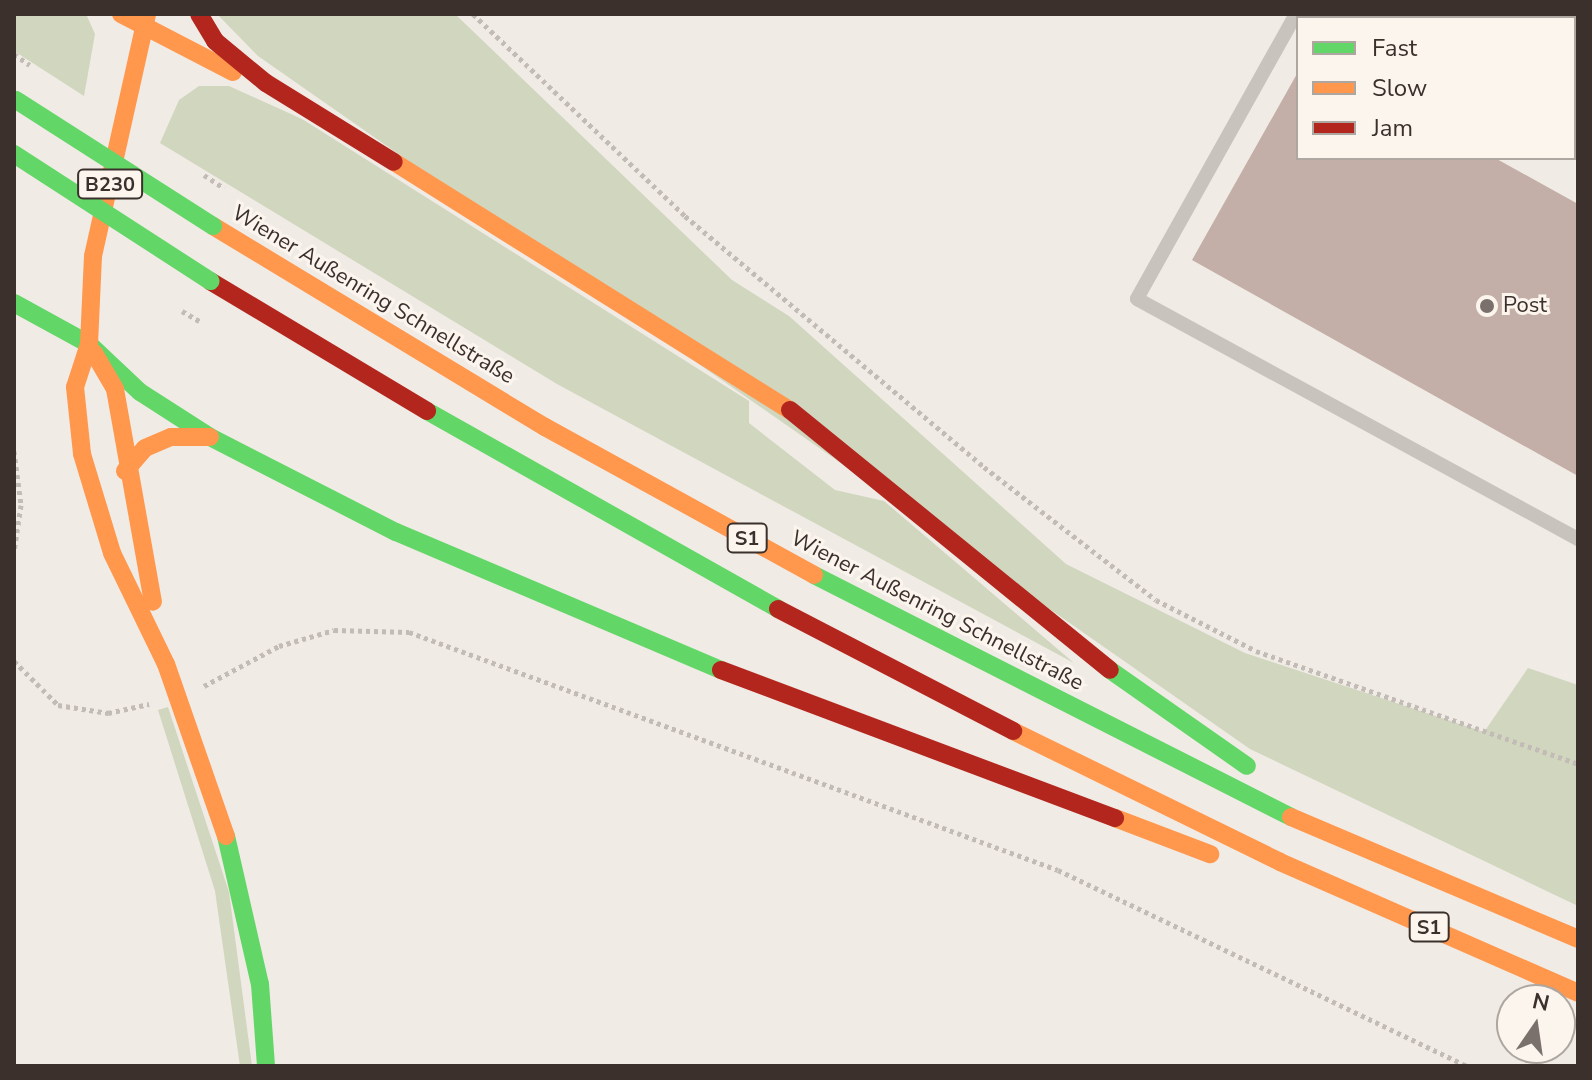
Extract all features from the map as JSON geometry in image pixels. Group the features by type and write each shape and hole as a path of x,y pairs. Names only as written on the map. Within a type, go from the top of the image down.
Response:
{"main road":[{"path":"121,14 150,18 266,83 773,396 1083,651 1267,777 1297,820"},
{"path":"199,14 215,41 266,83"},
{"name":"B230","path":"89,344 93,256 150,18"},
{"name":"Wiener Außenring Schnellstraße","path":"15,99 213,226 545,427 879,611 1297,820 1578,939"},
{"name":"S1","path":"14,154 210,281 521,468 874,662 1280,862 1578,993"},
{"path":"14,303 89,344 140,392 210,437 396,532 724,671 1193,850 1280,862"},
{"path":"89,344 115,389 125,471 166,664"},
{"path":"89,344 75,387 82,454 112,553 179,695 243,889 266,1066"},
{"path":"125,471 158,442 210,437"}],"lane":[{"path":"1296,14 1137,299 1578,539"}],"path":[{"path":"473,14 685,216 984,467 1156,600 1256,651 1578,764"},
{"path":"14,54 30,65"},
{"path":"204,175 224,188"},
{"path":"182,311 201,322"},
{"path":"14,451 21,505 14,552"},
{"path":"14,661 40,694 83,712 139,708 179,695 279,646 334,630 409,632 1043,864 1467,1066"}],"green space":[{"path":"14,14 86,14 95,34 84,96 14,51"},
{"path":"217,14 455,14 732,280 789,316 1066,564 1245,653 1484,732 1528,668 1578,685 1578,906 1250,749 258,56"},
{"path":"199,86 229,86 302,119 749,401 749,423 835,490 884,501 1074,663 557,384 160,143 179,100"},
{"path":"168,707 229,892 252,1066 240,1066 215,891 158,710"}],"building":[{"path":"1296,76 1296,160 1499,160 1578,204 1578,476 1192,260"}],"traffic: fast":[{"path":"16,100 213,226"},
{"path":"14,154 210,281"},
{"path":"14,303 89,344 140,392 210,437 396,532 721,670"},
{"path":"427,411 778,609"},
{"path":"814,575 1291,817"},
{"path":"1110,670 1247,766"},
{"path":"226,836 260,984 266,1066"}],"traffic: slow":[{"path":"121,14 233,72"},
{"path":"89,344 93,256 147,14"},
{"path":"394,162 790,410"},
{"path":"213,226 545,427 814,575"},
{"path":"89,344 75,387 82,454 112,553 166,664 226,836"},
{"path":"94,353 115,389 153,602"},
{"path":"125,471 145,448 171,437 210,437"},
{"path":"1013,731 1280,862 1578,993"},
{"path":"1291,817 1578,939"},
{"path":"1115,818 1210,854"}],"traffic: jam":[{"path":"199,14 215,41 266,83 394,162"},
{"path":"210,281 427,411"},
{"path":"790,410 1110,670"},
{"path":"778,609 1013,731"},
{"path":"721,670 1115,818"}],"place":[{"name":"Post","path":"1487,306"}]}
